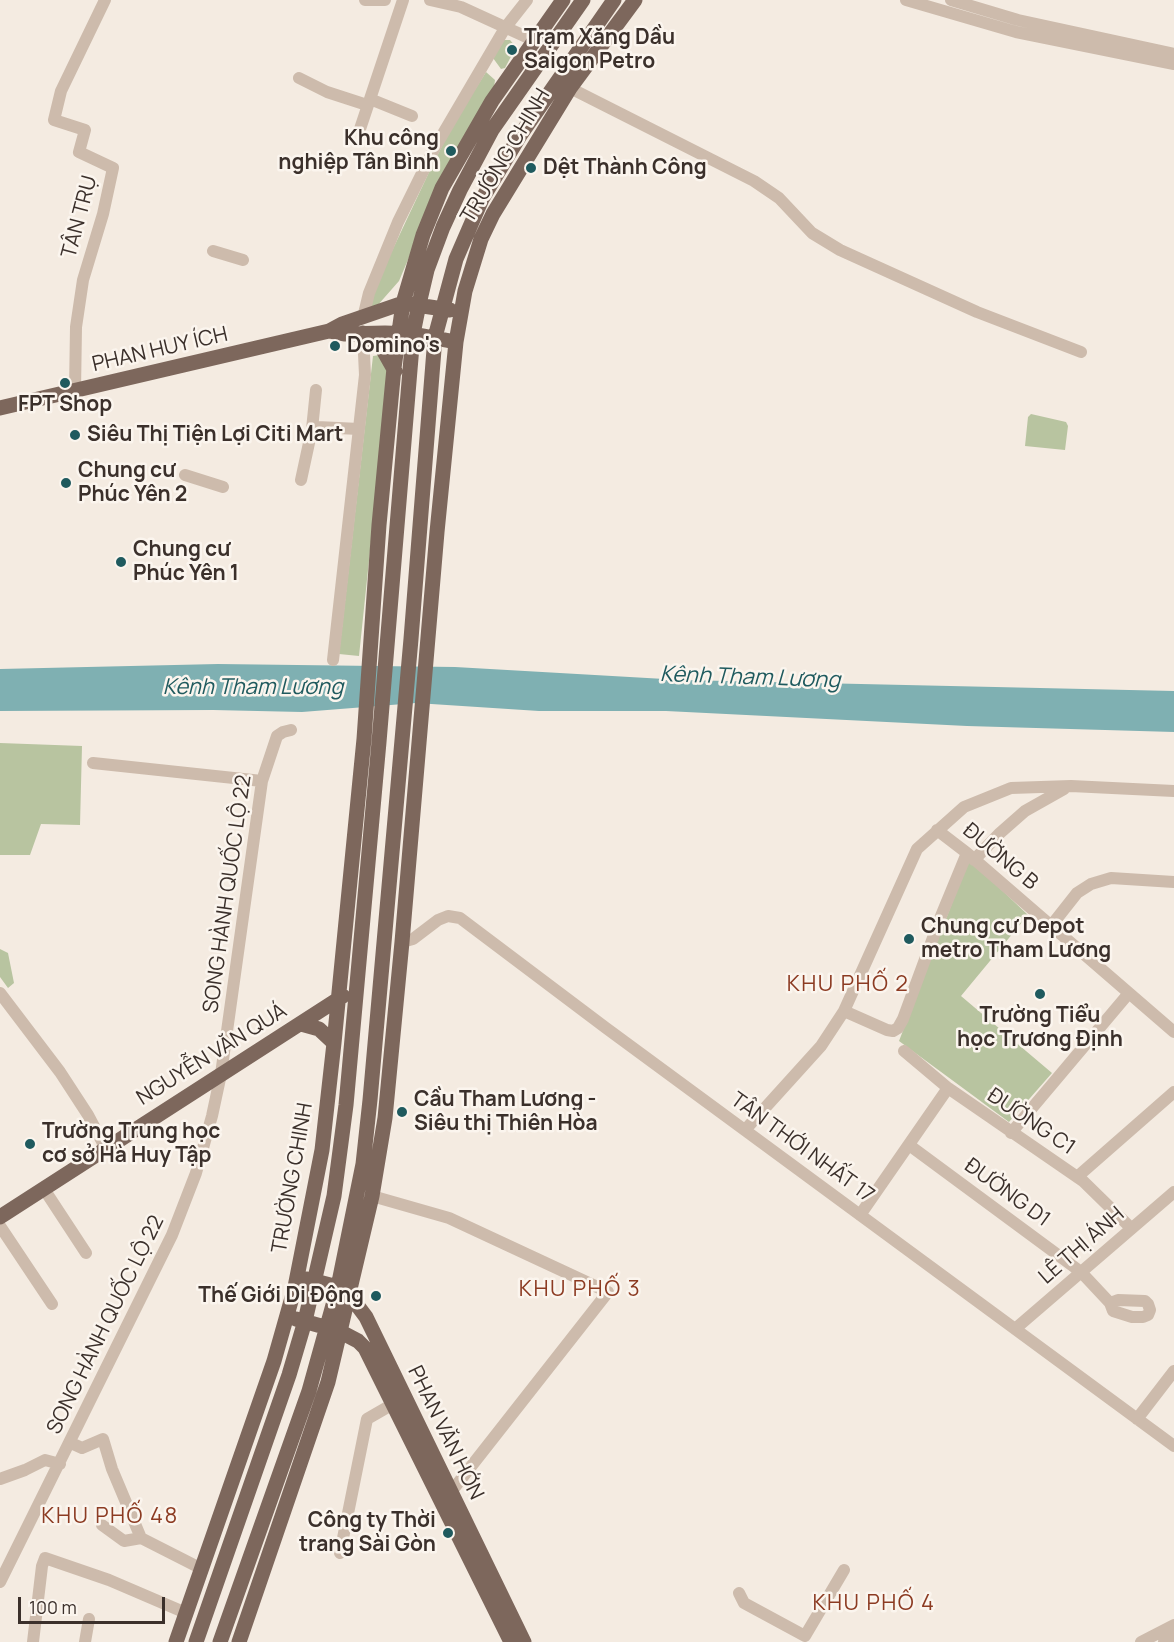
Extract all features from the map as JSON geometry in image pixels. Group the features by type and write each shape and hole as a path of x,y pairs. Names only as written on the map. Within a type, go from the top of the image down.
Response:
{"main road":[{"name":"TRƯỜNG CHINH","path":"196,1642 258,1467 305,1321 334,1196 346,1105 408,402 403,303 423,235 442,188 477,125 533,40 563,0"},
{"name":"TRƯỜNG CHINH","path":"176,1642 287,1317 322,1150 364,739 379,525 394,368 443,227 476,160 498,122 583,0"},
{"name":"TRƯỜNG CHINH","path":"364,1195 370,1100 435,337 456,259 488,189 520,134 614,0"},
{"name":"TRƯỜNG CHINH","path":"402,942 437,532 456,342 460,311 470,270 493,214 570,88 635,0"},
{"path":"363,325 403,303 460,311"},
{"name":"PHAN HUY ÍCH","path":"0,408 329,332 344,334 363,325"},
{"path":"363,325 456,342"},
{"path":"363,325 382,348 394,368 408,402"},
{"path":"379,525 397,527"},
{"path":"419,530 437,532"},
{"path":"220,1642 333,1329 364,1195 385,1118 402,942"},
{"name":"NGUYỄN VĂN QUÁ","path":"0,1217 356,987"},
{"path":"301,1024 319,1029 334,1043"},
{"path":"297,1277 343,1290"},
{"name":"PHAN VĂN HỚN","path":"343,1290 366,1317 451,1492 512,1642"},
{"name":"PHAN VĂN HỚN","path":"287,1317 333,1329 358,1341 365,1348 484,1573 524,1642"},
{"path":"239,1642 328,1382 333,1329"}],"street":[{"name":"TÂN TRỤ","path":"75,391 76,327 83,279 103,214 113,168 79,152 85,130 54,120 61,92 105,0"},
{"path":"364,0 385,0"},
{"path":"360,129 404,0"},
{"path":"430,0 461,7 533,40"},
{"path":"333,660 365,375 363,325 369,294 398,222 434,149 505,28 526,0"},
{"path":"906,0 929,3 1174,64"},
{"path":"951,0 1017,26 1174,54"},
{"path":"299,78 327,92 412,116"},
{"path":"570,88 754,181 779,198 812,233 840,250 977,312 1081,352"},
{"path":"213,251 243,260"},
{"path":"301,480 312,429 316,390"},
{"path":"312,429 317,427 359,429"},
{"path":"185,476 223,487"},
{"name":"SONG HÀNH QUỐC LỘ 22","path":"0,1582 71,1443 172,1235 196,1173 212,1116 220,1074 262,781 278,736 291,730"},
{"path":"93,763 262,781"},
{"path":"745,1130 821,1046 844,1011 917,849 964,807 1011,788 1071,786 1174,791"},
{"path":"844,1011 887,1030 893,1031 898,1028 941,916 971,856 1025,812 1049,796 1071,786"},
{"name":"ĐƯỜNG B","path":"937,830 971,856 1174,1032"},
{"path":"1051,926 1077,893 1091,884 1111,878 1174,882"},
{"name":"TÂN THỚI NHẤT 17","path":"402,942 413,939 438,920 448,916 460,918 1174,1446"},
{"path":"0,993 60,1072 88,1115 106,1149"},
{"path":"1011,1132 1129,993"},
{"name":"ĐƯỜNG C1","path":"904,1052 948,1088 1077,1177 1131,1228"},
{"path":"860,1215 948,1088"},
{"path":"1077,1177 1174,1092"},
{"name":"ĐƯỜNG D1","path":"909,1145 1081,1272 1110,1303"},
{"path":"44,1189 86,1253"},
{"name":"LÊ THỊ ÁNH","path":"1015,1329 1174,1192"},
{"path":"364,1195 449,1218 608,1292 451,1492"},
{"path":"0,1226 52,1304"},
{"path":"1137,1419 1174,1371"},
{"path":"340,1553 367,1419 393,1404"},
{"path":"71,1443 81,1448 102,1439 141,1538"},
{"path":"0,1479 45,1460 60,1464"},
{"path":"102,1525 124,1541 141,1538 202,1569"},
{"path":"33,1642 42,1566 45,1558 109,1580 186,1613"},
{"path":"739,1593 744,1603 805,1636 844,1570"},
{"path":"85,1642 90,1619"},
{"path":"1164,1639 1174,1625"},
{"path":"1143,1642 1174,1637"}],"green space":[{"path":"503,40 510,40 516,47 505,68 501,69 493,58"},
{"path":"486,72 495,80 494,88 440,184 399,281 377,306 368,309 375,287 431,168 452,126"},
{"path":"380,355 389,369 359,656 339,654 373,356"},
{"path":"1031,414 1066,422 1068,426 1065,450 1025,446 1028,417"},
{"path":"0,743 82,746 80,825 41,824 30,855 0,855"},
{"path":"969,859 1028,915 961,996 1052,1073 1009,1122 899,1041"},
{"path":"0,949 8,953 14,983 8,988 0,977"}],"water":[{"name":"Kênh Tham Lương","path":"218,664 455,667 682,680 1174,691 1174,732 967,726 666,711 539,711 416,703 302,712 0,711 0,669"}],"place":[{"name":"Trạm Xăng Dầu Saigon Petro","path":"512,50"},
{"name":"Khu công nghiệp Tân Bình","path":"451,151"},
{"name":"Dệt Thành Công","path":"531,168"},
{"name":"Domino's","path":"335,346"},
{"name":"FPT Shop","path":"65,383"},
{"name":"Siêu Thị Tiện Lợi Citi Mart","path":"75,435"},
{"name":"Chung cư Phúc Yên 2","path":"66,483"},
{"name":"Chung cư Phúc Yên 1","path":"121,562"},
{"name":"Chung cư Depot metro Tham Lương","path":"909,939"},
{"name":"Trường Tiểu học Trương Định","path":"1040,994"},
{"name":"Cầu Tham Lương - Siêu thị Thiên Hòa","path":"402,1112"},
{"name":"Trường Trung học cơ sở Hà Huy Tập","path":"30,1144"},
{"name":"Thế Giới Di Động","path":"376,1296"},
{"name":"Công ty Thời trang Sài Gòn","path":"448,1533"}],"district":[{"name":"KHU PHỐ 2","path":"848,985"},
{"name":"KHU PHỐ 3","path":"580,1290"},
{"name":"KHU PHỐ 48","path":"110,1517"},
{"name":"KHU PHỐ 4","path":"874,1604"}]}
